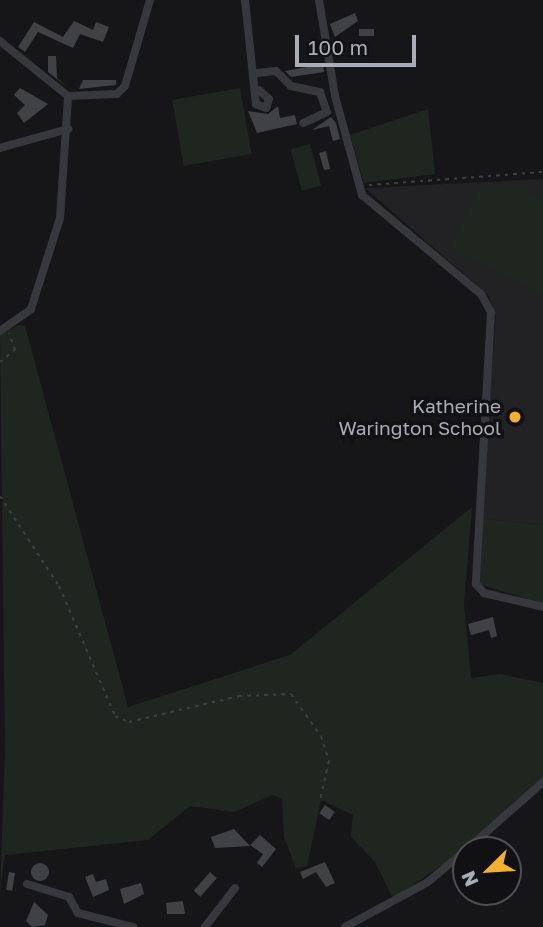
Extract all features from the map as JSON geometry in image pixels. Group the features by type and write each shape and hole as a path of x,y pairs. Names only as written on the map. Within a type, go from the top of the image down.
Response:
{"street":[{"path":"0,41 68,96 106,96 125,86 150,0"},
{"path":"245,0 259,90"},
{"path":"319,0 358,184 378,212 488,303 492,332 474,578 484,593 543,607"},
{"path":"257,73 276,71 291,86 320,92 327,112 303,123"},
{"path":"4,329 31,309 60,219 68,129 68,96"},
{"path":"0,148 68,129"},
{"path":"482,836 543,782"},
{"path":"345,927 428,883 452,862"},
{"path":"27,884 69,897 78,913 133,927"},
{"path":"205,927 235,888"}],"path":[{"path":"358,184 543,172"},
{"path":"0,362 15,350 4,329"},
{"path":"0,496 59,586 115,716 129,722 239,696 291,694 321,736 329,761 320,800"}],"shaded area":[{"path":"240,88 252,154 184,166 172,100"},
{"path":"428,109 435,174 364,183 350,135"},
{"path":"310,144 321,186 302,191 291,149"},
{"name":"Katherine Warington School","path":"543,179 543,525 478,518 496,317 489,296 365,188"},
{"path":"524,188 543,201 543,296 448,247 479,189"},
{"path":"19,325 25,326 128,707 290,655 472,507 464,604 471,678 500,674 543,683 543,778 477,836 452,836 452,857 393,899 375,862 351,837 353,815 321,800 307,866 296,869 284,837 282,799 273,795 234,812 190,806 148,840 5,855 0,890 5,751 0,335"},
{"path":"478,518 543,525 543,604 479,584"}],"building":[{"path":"355,13 358,21 335,37 330,24"},
{"path":"74,21 93,30 96,22 109,27 103,42 80,34 73,48 38,32 25,52 18,47 34,22 63,37"},
{"path":"359,29 374,29 374,36 359,36"},
{"path":"48,56 56,56 57,78 67,87 48,72"},
{"path":"323,64 324,72 291,77 285,71"},
{"path":"83,80 116,80 116,85 79,89"},
{"path":"20,88 48,104 24,123 17,113 25,105 14,95"},
{"path":"278,106 280,118 295,115 297,124 257,133 248,111 268,114"},
{"path":"331,117 336,123 340,139 333,141 329,126 312,130"},
{"path":"326,151 330,169 324,170 319,153"},
{"path":"493,617 497,636 491,638 489,630 471,635 468,624"},
{"path":"325,805 335,812 329,820 319,813"},
{"path":"234,829 250,846 215,848 211,837"},
{"path":"260,835 276,849 262,867 257,863 263,854 250,845"},
{"path":"325,862 335,883 326,887 316,872 303,879 300,872"},
{"path":"40,863 46,866 49,872 46,878 40,881 34,878 31,872 34,866"},
{"path":"9,872 15,873 12,891 6,890"},
{"path":"210,872 217,878 200,897 194,891"},
{"path":"93,874 96,882 106,879 109,890 93,897 85,877"},
{"path":"141,883 144,894 124,904 120,889"},
{"path":"183,901 185,914 167,914 166,903"},
{"path":"34,902 48,915 45,925 32,927 26,921"}],"place":[{"name":"Katherine Warington School","path":"515,417"}]}
